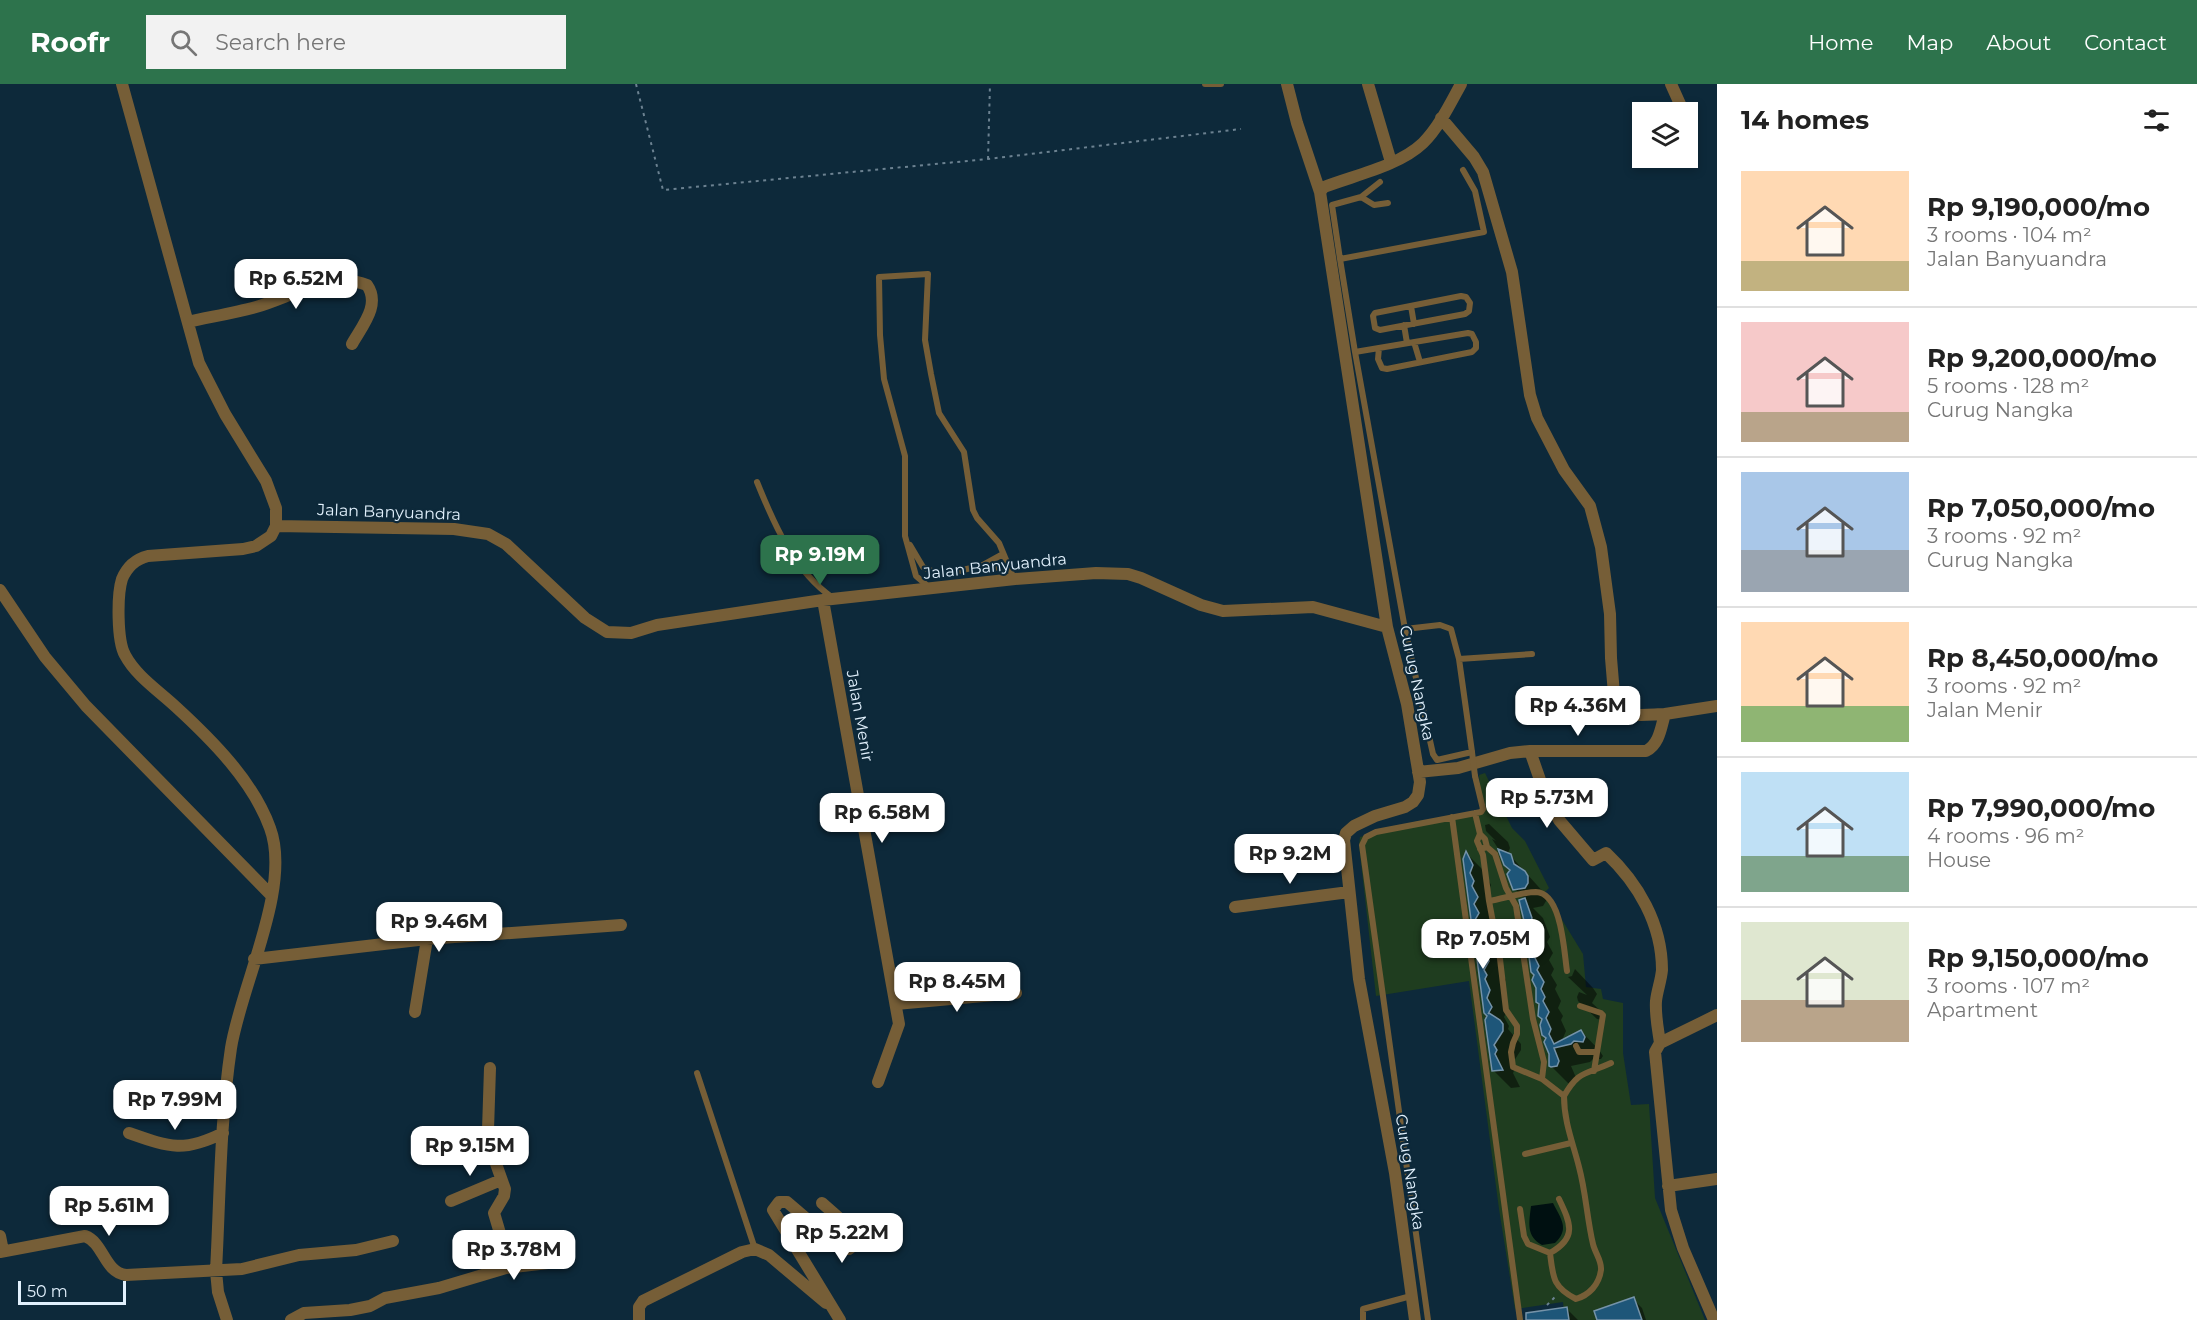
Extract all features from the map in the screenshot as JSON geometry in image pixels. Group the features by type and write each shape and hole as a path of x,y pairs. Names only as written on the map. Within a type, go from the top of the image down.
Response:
{"street":[{"path":"122,84 199,363 241,443 266,481 276,508 276,526 271,536 256,546 148,556 135,561 123,577 120,609 121,645 129,662 205,733 236,771 264,813 274,843 276,879 231,1046 223,1134 216,1271 218,1292 227,1320"},
{"name":"Curug Nangka","path":"1287,84 1297,123 1320,192 1387,627 1407,704 1420,787 1413,802 1405,807 1368,819 1346,833 1345,855 1359,979 1395,1173 1415,1320"},
{"path":"1368,84 1391,162"},
{"path":"1320,192 1324,187 1391,162 1419,146 1441,118 1461,84"},
{"path":"1671,84 1679,102"},
{"path":"1441,118 1474,157 1483,172 1512,272 1530,395 1537,418 1564,470 1590,506 1601,547 1611,614 1611,658 1615,706 1617,710 1625,714 1665,714 1717,706"},
{"path":"188,322 254,308 318,285 357,281 367,285 373,300 370,313 352,344"},
{"name":"Jalan Banyuandra","path":"276,526 454,529 488,534 506,544 585,618 607,632 631,633 657,626 829,600 932,590 1013,574 1096,573 1128,574 1201,605 1223,611 1312,607 1387,627"},
{"path":"0,590 45,657 86,706 272,896"},
{"name":"Jalan Menir","path":"829,600 899,1028 878,1082"},
{"path":"1418,772 1458,768 1510,753 1646,751 1653,747 1657,740 1665,714"},
{"path":"1530,752 1547,800 1559,820 1593,860 1606,853 1616,862 1643,898 1653,924 1661,959 1661,984 1656,1001 1660,1043 1655,1053 1671,1210 1677,1232 1714,1320"},
{"path":"1235,907 1350,892"},
{"path":"254,959 427,939 621,925"},
{"path":"415,1012 427,939"},
{"path":"896,1004 1016,993"},
{"path":"1660,1043 1717,1015"},
{"path":"490,1068 489,1144 505,1191 494,1213 502,1240 506,1268"},
{"path":"129,1133 162,1144 183,1147 193,1146 223,1134"},
{"path":"1668,1186 1717,1179"},
{"path":"451,1201 501,1180"},
{"path":"822,1203 856,1233 857,1243 849,1249 842,1250 787,1202 779,1202 773,1210 838,1316"},
{"path":"0,1236 2,1252 85,1236 92,1239 112,1269 120,1275 242,1269 299,1255 356,1250 393,1241"},
{"path":"639,1320 639,1306 643,1301 742,1252 755,1249 769,1255 796,1276 838,1316"},
{"path":"291,1320 304,1313 350,1310 370,1306 385,1298 439,1288 506,1268 548,1263"}],"lane":[{"path":"1205,84 1221,84"},
{"path":"1340,259 1484,232 1475,191 1463,170"},
{"path":"1380,182 1361,197 1332,205 1355,352 1405,629 1435,758 1437,760 1472,752"},
{"path":"1361,197 1374,205 1388,203"},
{"path":"932,590 916,576 904,536 904,456 884,379 880,335 879,277 928,274 925,340 939,413 964,452 973,510 999,543 1013,574"},
{"path":"1461,296 1466,297 1470,303 1469,311 1465,314 1380,330 1375,328 1373,316 1375,313 1411,306 1461,296"},
{"path":"1411,306 1414,324"},
{"path":"1404,325 1420,362"},
{"path":"1355,352 1468,333 1475,337 1477,346 1472,351 1382,368 1378,359 1379,348"},
{"path":"758,482 772,519 805,572 829,600"},
{"path":"904,536 923,567 932,571 959,571 983,565 1003,554"},
{"path":"983,565 1013,574"},
{"path":"1405,629 1447,626 1451,629 1458,659 1475,776 1483,808 1481,812 1376,832 1366,837 1362,845 1428,1320"},
{"path":"1458,659 1532,654"},
{"path":"1475,813 1480,834 1477,841 1495,854 1506,888 1513,897 1533,1019 1544,1062 1542,1079"},
{"path":"1452,817 1520,1320"},
{"path":"1484,848 1489,901 1500,959 1506,1010 1517,1026 1511,1061 1513,1067 1542,1079 1564,1096"},
{"path":"1489,901 1534,892 1543,894 1559,916 1567,971"},
{"path":"1580,1006 1603,1015 1594,1071"},
{"path":"1576,1046 1579,1052 1596,1052"},
{"path":"1550,1253 1554,1279 1561,1291 1576,1299 1588,1296 1601,1270 1593,1246 1579,1166 1564,1111 1564,1096 1575,1078 1611,1063"},
{"path":"697,1073 755,1249"},
{"path":"1525,1154 1571,1143"},
{"path":"1520,1209 1524,1236 1528,1244 1550,1253 1562,1247 1567,1241 1568,1222 1559,1199"},
{"path":"1363,1320 1363,1309 1411,1296"}],"path":[{"path":"636,84 663,190 988,159 1241,129"},
{"path":"988,159 990,84"}],"green space":[{"path":"1485,773 1512,828 1525,841 1549,888 1545,892 1583,954 1586,987 1601,989 1603,999 1623,1003 1623,1053 1631,1105 1649,1104 1655,1198 1705,1320 1565,1320 1563,1302 1515,1309 1499,1209 1469,981 1376,996 1360,837 1414,822 1482,810 1479,775"}],"shaded area":[{"path":"1553,1203 1563,1224 1562,1233 1555,1243 1542,1245 1533,1238 1531,1233 1529,1223 1531,1206"}],"building":[{"path":"1498,849 1511,854 1514,864 1525,871 1528,883 1525,888 1513,890 1507,874 1510,870 1504,865"},
{"path":"1466,851 1473,865 1470,873 1474,881 1472,886 1478,897 1474,904 1479,913 1475,920 1480,928 1478,932 1483,944 1482,948 1489,961 1484,970 1490,990 1487,998 1492,1007 1488,1014 1503,1024 1503,1031 1494,1045 1497,1050 1495,1054 1503,1070 1492,1071 1485,1020 1487,1016 1484,1013 1477,959 1479,953 1475,950 1463,859"},
{"path":"1525,898 1532,918 1530,923 1535,934 1532,941 1536,950 1534,956 1539,966 1537,970 1544,982 1541,989 1545,997 1543,1001 1549,1012 1546,1018 1551,1029 1549,1034 1554,1044 1581,1030 1585,1037 1583,1042 1574,1041 1571,1044 1554,1048 1559,1061 1557,1066 1549,1066 1549,1054 1544,1042 1546,1038 1542,1035 1540,1025 1542,1019 1538,1016 1539,1004 1536,1002 1536,988 1532,980 1534,975 1531,972 1525,925 1519,900"},
{"path":"1634,1297 1642,1320 1597,1320 1594,1311"},
{"path":"1567,1307 1569,1320 1526,1320 1526,1313"}]}
